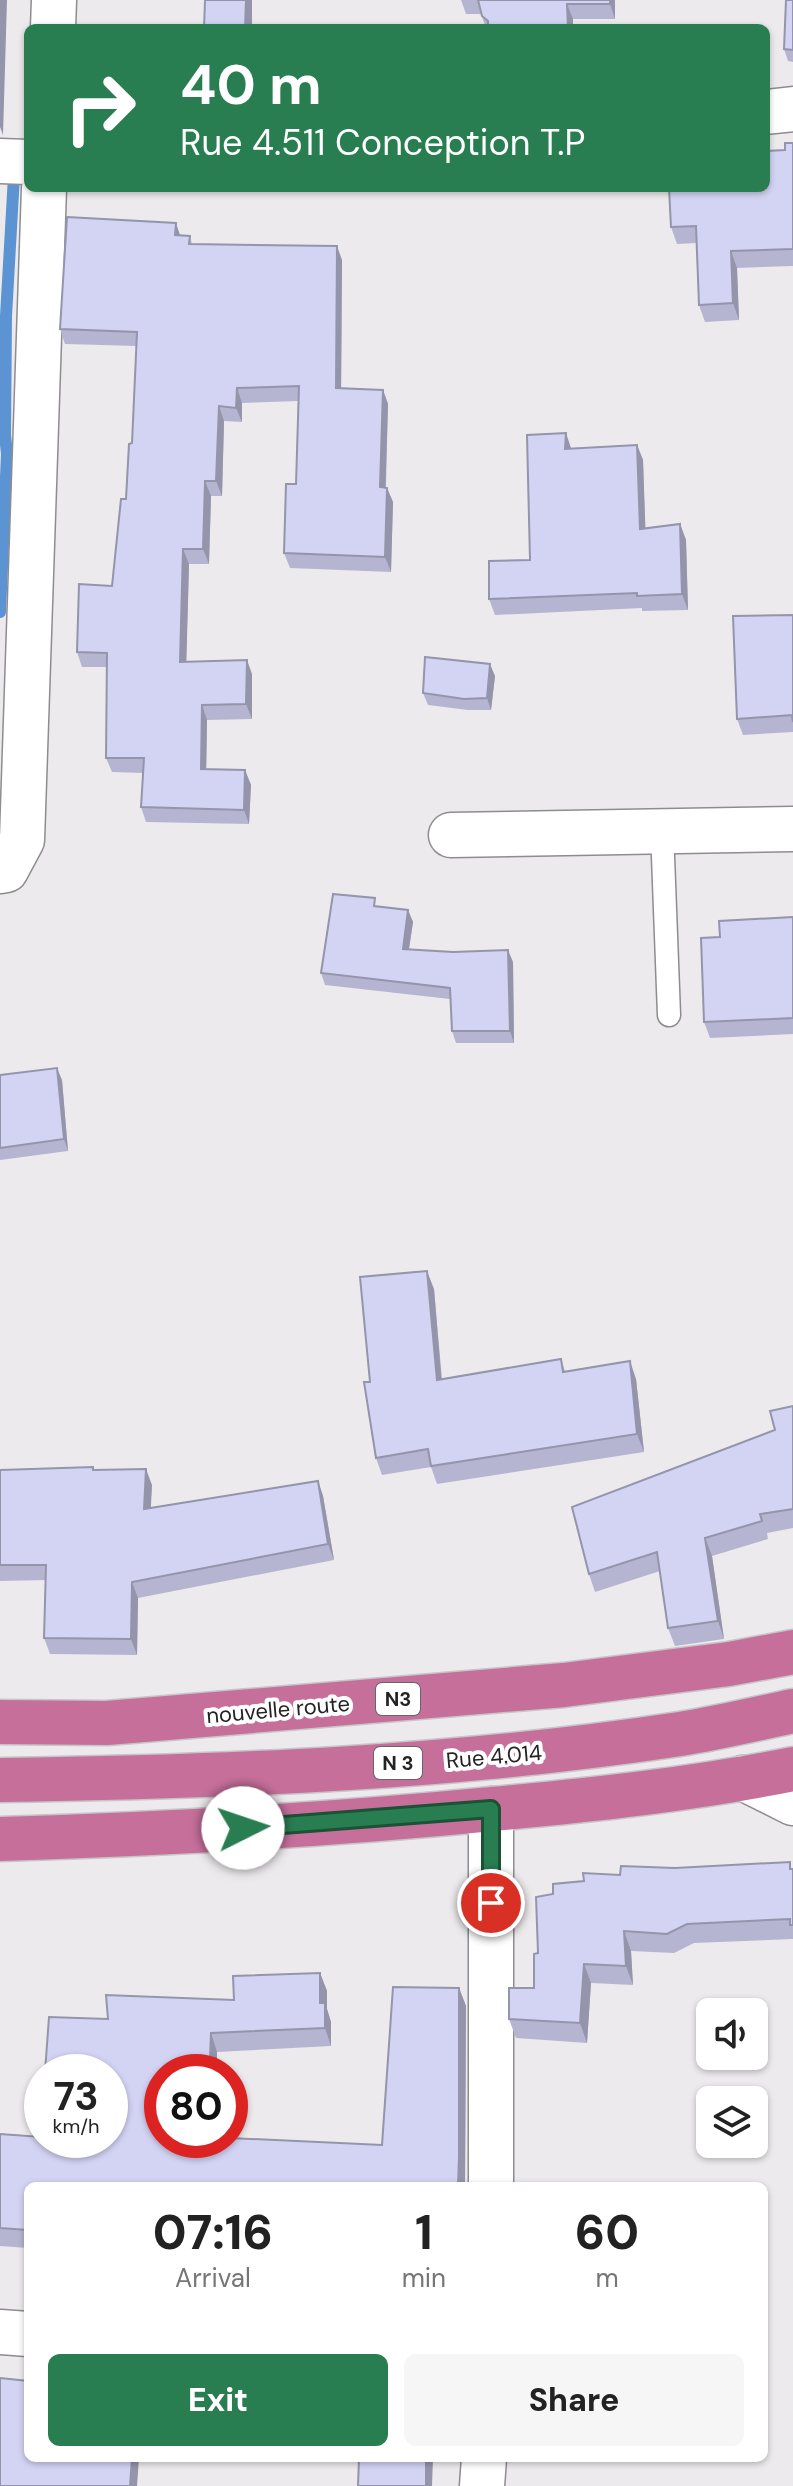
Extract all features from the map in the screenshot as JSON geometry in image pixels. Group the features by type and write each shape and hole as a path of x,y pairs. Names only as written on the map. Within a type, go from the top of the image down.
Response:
{"highway":[{"name":"nouvelle route","path":"0,1722 107,1723 564,1685 729,1664 793,1652"},
{"name":"Rue 4.014","path":"0,1780 174,1777 495,1757 682,1734 793,1711"},
{"path":"0,1839 150,1834 595,1800 793,1769"}],"street":[{"path":"53,24 54,0"},
{"path":"770,112 793,109"},
{"path":"0,161 24,162"},
{"path":"0,871 6,870 22,840 44,192"},
{"path":"451,835 793,829"},
{"path":"743,1778 793,1803"},
{"path":"491,1809 491,2182"},
{"path":"0,2332 24,2334"},
{"path":"482,2486 484,2462"}],"lane":[{"path":"662,830 669,1015"}],"building":[{"path":"205,0 246,0 245,24 204,24"},
{"path":"478,0 610,0 610,4 567,4 568,24 488,24 482,16"},
{"path":"786,0 793,0 793,50 784,49"},
{"path":"785,143 793,143 793,249 731,251 733,303 699,305 696,226 671,227 669,192 770,192 770,151 785,150"},
{"path":"67,217 176,223 175,235 190,236 189,244 337,246 336,388 383,390 380,487 387,488 385,557 284,553 286,484 296,484 299,386 237,388 236,408 219,406 216,481 205,481 203,549 183,549 180,662 247,660 246,704 202,705 201,769 245,770 244,810 141,807 144,758 106,758 107,653 77,652 79,584 112,586 121,499 126,499 129,444 132,443 137,332 60,329"},
{"path":"566,433 565,449 637,445 640,529 680,524 682,594 489,599 489,561 530,560 527,435"},
{"path":"793,615 793,722 792,715 737,719 733,616"},
{"path":"425,657 490,664 487,698 464,699 423,693"},
{"path":"333,894 375,898 374,906 408,910 403,949 453,952 508,950 510,1031 452,1031 450,988 321,973"},
{"path":"793,917 793,1018 704,1022 701,938 720,937 719,921"},
{"path":"57,1068 64,1139 0,1148 0,1075"},
{"path":"427,1271 437,1380 561,1359 563,1372 630,1361 637,1434 431,1466 428,1449 376,1458 364,1382 370,1382 360,1277"},
{"path":"793,1406 793,1509 760,1514 762,1521 705,1538 718,1621 668,1628 657,1552 589,1574 572,1507 775,1430 770,1411"},
{"path":"93,1467 93,1470 146,1469 144,1509 318,1481 328,1544 132,1582 131,1639 44,1638 46,1565 0,1565 0,1470"},
{"path":"790,1862 790,1869 793,1869 793,1925 790,1925 790,1919 687,1924 667,1934 624,1931 626,1966 584,1964 580,2023 509,2019 509,1988 534,1988 534,1954 538,1953 536,1897 553,1894 553,1884 584,1881 583,1873 620,1875 621,1866 675,1868"},
{"path":"320,1973 320,2003 325,2003 325,2028 211,2033 210,2054 144,2054 144,2158 248,2158 248,2139 382,2145 393,1987 459,1988 458,2182 24,2182 24,2230 0,2228 0,2134 24,2136 24,2158 128,2158 128,2054 46,2054 49,2017 108,2019 106,1995 234,2000 233,1976"},
{"path":"0,2378 24,2381 24,2462 132,2462 130,2486 0,2486"},
{"path":"359,2462 426,2462 426,2486 358,2486"}],"waterway":[{"path":"0,612 7,454 6,316 14,176"}],"route":[{"path":"243,1828 491,1809 491,1903"}]}
